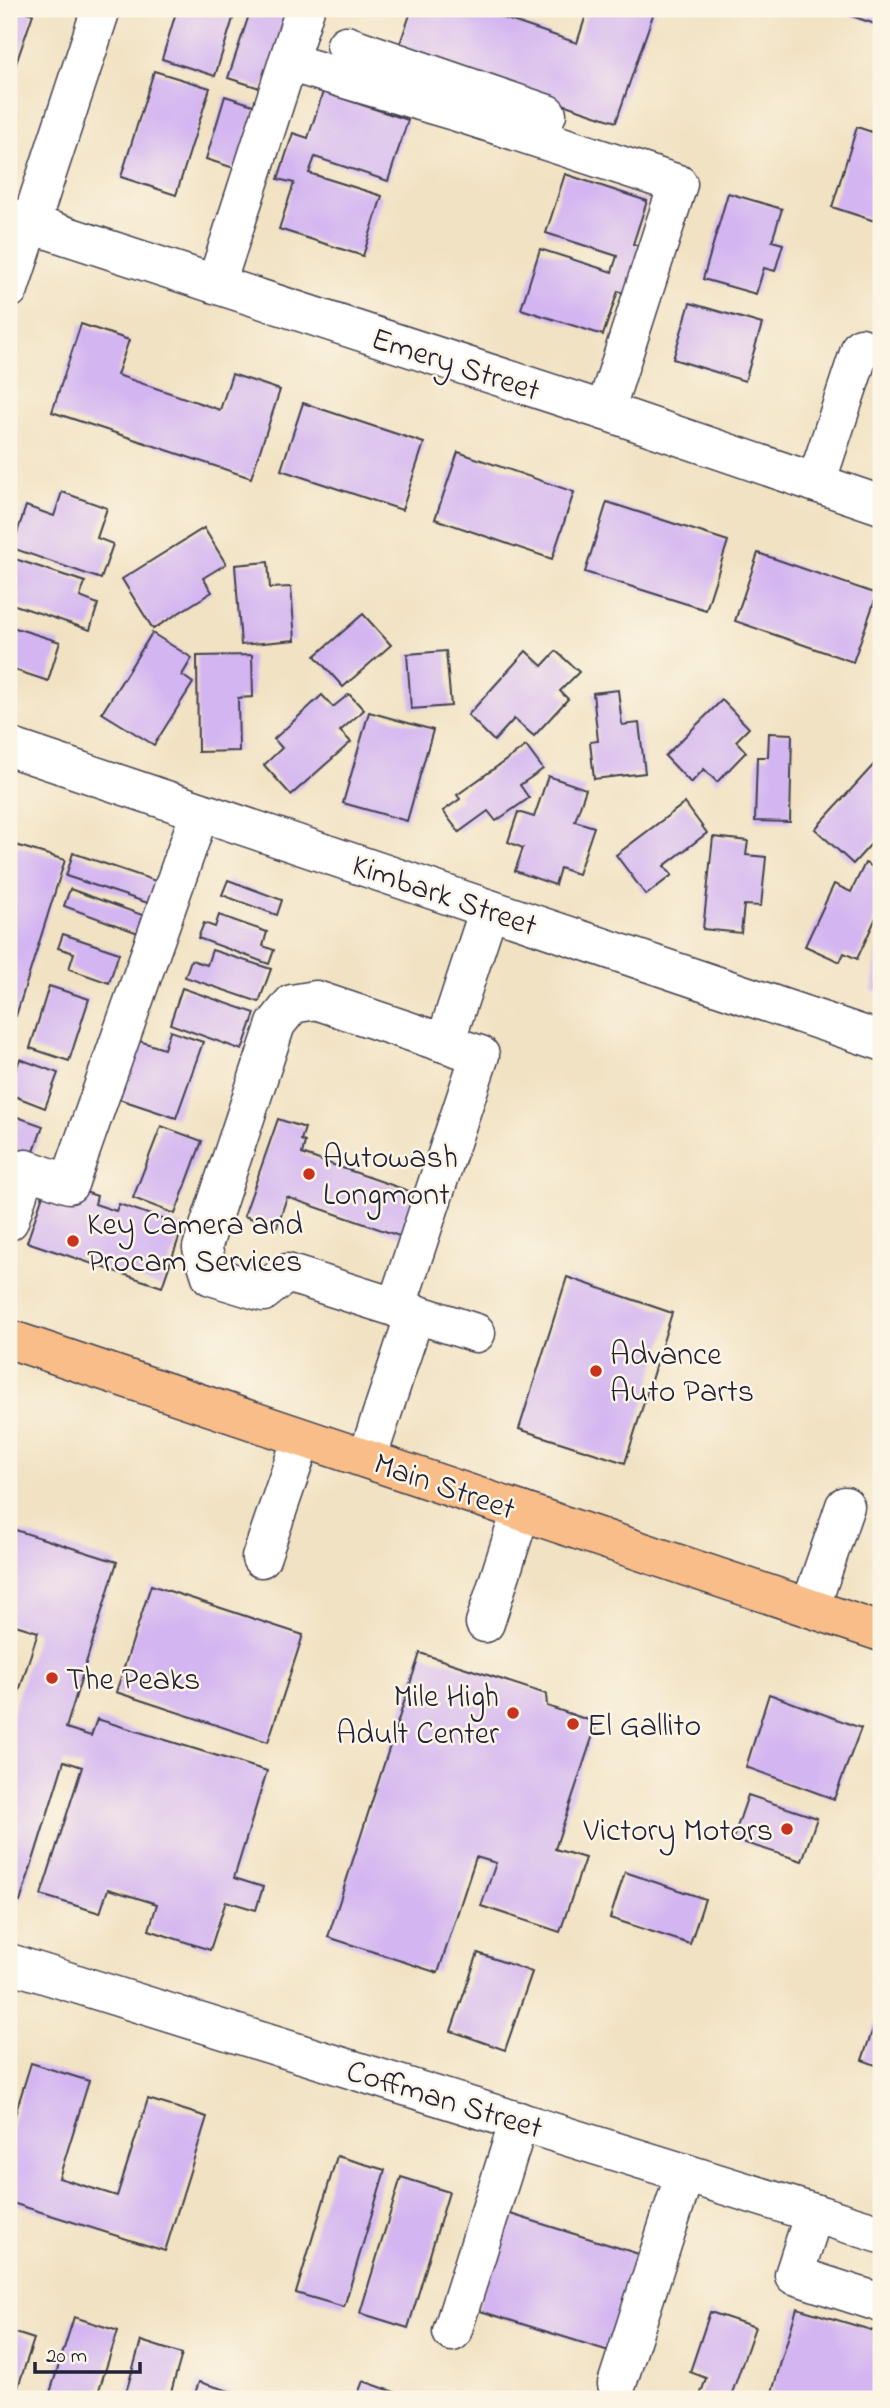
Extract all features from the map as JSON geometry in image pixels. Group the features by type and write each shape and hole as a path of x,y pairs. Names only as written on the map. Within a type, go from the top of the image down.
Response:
{"highway":[{"name":"Main Street","path":"9,1339 881,1632"}],"street":[{"path":"9,289 20,221 101,9"},
{"path":"216,284 304,9"},
{"path":"346,45 649,149"},
{"path":"288,62 479,119 678,184 605,411"},
{"name":"Emery Street","path":"20,221 605,411 881,505"},
{"path":"816,483 861,347"},
{"name":"Kimbark Street","path":"9,747 881,1041"},
{"path":"9,1221 26,1169 69,1184 200,811"},
{"path":"445,1043 489,909"},
{"path":"367,1459 405,1311 481,1055 316,1000 292,1004 276,1024 202,1248 211,1276 263,1292 287,1273 405,1311 475,1334"},
{"path":"261,1558 302,1438"},
{"path":"810,1608 845,1506"},
{"path":"485,1623 521,1511"},
{"name":"Coffman Street","path":"9,1963 881,2234"},
{"path":"452,2332 519,2121"},
{"path":"617,2384 685,2173"},
{"path":"814,2213 794,2275 881,2303"}],"building":[{"path":"9,9 33,14 9,84"},
{"path":"177,9 236,9 215,76 162,59"},
{"path":"251,9 290,9 263,89 228,78"},
{"path":"412,9 477,9 577,43 588,9 655,9 616,122 398,49"},
{"path":"831,9 881,9 881,26"},
{"path":"154,71 210,88 176,195 121,177"},
{"path":"323,92 408,120 388,181 315,157 309,173 382,196 363,256 279,229 294,183 278,179 293,133 308,138"},
{"path":"225,96 256,106 237,169 206,159"},
{"path":"857,127 881,135 881,223 832,207"},
{"path":"565,174 647,201 633,244 649,249 633,296 618,291 603,335 521,309 540,249 612,272 617,256 546,233"},
{"path":"728,193 782,209 772,241 783,244 775,271 764,268 756,294 703,279"},
{"path":"690,303 762,324 745,381 673,359"},
{"path":"81,324 129,340 117,375 220,410 232,374 280,390 251,478 52,412"},
{"path":"303,403 424,443 402,510 281,470"},
{"path":"458,452 574,492 552,559 435,519"},
{"path":"62,492 107,508 97,538 113,544 101,579 12,548 26,506 54,516"},
{"path":"607,502 728,541 706,610 585,572"},
{"path":"204,528 226,564 203,578 212,592 153,629 122,579"},
{"path":"758,553 877,594 853,662 735,621"},
{"path":"9,557 85,582 80,597 98,604 90,630 9,603"},
{"path":"268,562 270,588 291,587 295,640 241,645 235,565"},
{"path":"363,614 391,645 343,687 315,656"},
{"path":"9,626 60,642 48,681 9,668"},
{"path":"152,633 192,658 182,675 193,683 154,745 102,713"},
{"path":"446,651 451,706 411,709 407,654"},
{"path":"526,651 542,666 556,651 579,672 560,691 568,699 534,736 514,719 494,741 468,715"},
{"path":"252,655 253,697 238,698 239,751 198,752 197,656"},
{"path":"618,690 622,725 639,723 645,773 594,779 590,742 598,741 593,693"},
{"path":"349,694 364,710 340,731 351,742 291,795 264,765 282,748 274,739 322,695 333,707"},
{"path":"722,700 749,728 736,741 746,752 717,782 704,769 691,783 665,756"},
{"path":"369,712 433,730 407,821 343,803"},
{"path":"769,733 792,734 790,822 755,821 757,757 768,757"},
{"path":"526,746 543,769 520,785 529,798 496,821 488,811 459,832 443,811 460,799 457,795"},
{"path":"878,760 881,763 881,810 874,817 881,824 881,833 853,864 815,829"},
{"path":"548,776 586,789 575,821 594,827 578,874 560,868 555,885 515,871 523,848 508,842 518,812 534,817"},
{"path":"685,803 707,833 664,866 672,875 646,895 616,855"},
{"path":"713,837 748,841 746,855 766,857 761,906 744,905 741,933 703,929"},
{"path":"9,843 65,860 16,1016 9,1013"},
{"path":"73,853 159,882 151,904 66,876"},
{"path":"865,863 881,871 881,907 857,959 844,953 840,962 805,946 834,884 851,892"},
{"path":"228,880 282,900 277,915 222,895"},
{"path":"70,889 145,916 138,933 64,906"},
{"path":"219,915 267,932 263,946 274,950 269,964 198,938 204,923 215,927"},
{"path":"881,928 881,992 872,991"},
{"path":"63,934 119,953 109,983 69,969 74,953 58,948"},
{"path":"212,950 271,969 259,1002 185,977 191,960 207,965"},
{"path":"49,986 89,999 69,1061 30,1048"},
{"path":"182,988 255,1013 242,1050 170,1024"},
{"path":"170,1031 203,1042 176,1118 113,1097 133,1039 164,1049"},
{"path":"20,1059 58,1073 45,1108 9,1094"},
{"path":"9,1114 43,1126 28,1168 9,1161"},
{"name":"Autowash Longmont","path":"278,1119 305,1128 301,1140 305,1142 302,1154 418,1194 402,1237 287,1197 277,1227 244,1216"},
{"path":"161,1126 202,1141 175,1214 133,1198"},
{"path":"48,1180 97,1196 95,1204 116,1211 119,1204 183,1226 162,1287 27,1242"},
{"name":"Advance Auto Parts","path":"567,1277 672,1313 625,1463 519,1429"},
{"path":"9,1528 117,1562 66,1728 91,1736 97,1719 267,1771 234,1878 263,1887 256,1910 226,1901 210,1950 149,1930 157,1904 108,1889 100,1913 41,1895 82,1767 64,1761 20,1902 9,1899 9,1723 38,1632 9,1623"},
{"path":"151,1585 303,1635 268,1742 116,1692"},
{"path":"420,1653 546,1694 547,1706 597,1723 555,1849 585,1858 560,1932 481,1906 496,1863 476,1857 438,1973 328,1937"},
{"path":"769,1694 861,1728 834,1799 746,1767"},
{"path":"748,1795 817,1818 802,1861 733,1839"},
{"path":"625,1872 705,1899 690,1944 610,1918"},
{"path":"478,1953 532,1972 505,2050 451,2031"},
{"path":"879,2012 881,2013 881,2067 862,2060"},
{"path":"31,2063 89,2081 59,2178 117,2196 148,2099 207,2117 165,2251 9,2202 9,2134"},
{"path":"337,2156 385,2170 344,2307 296,2293"},
{"path":"401,2177 449,2192 408,2328 360,2313"},
{"path":"507,2213 642,2255 612,2352 477,2310"},
{"path":"797,2308 881,2333 881,2399 770,2399"},
{"path":"710,2312 755,2327 730,2399 699,2399 706,2378 690,2372"},
{"path":"74,2317 118,2331 96,2399 48,2399"},
{"path":"9,2331 34,2339 14,2399 9,2399"},
{"path":"141,2341 182,2354 169,2399 124,2399"},
{"path":"363,2381 403,2395 402,2399 356,2399"},
{"path":"199,2382 233,2392 231,2399 193,2399"}],"place":[{"name":"Autowash Longmont","path":"309,1174"},
{"name":"Key Camera and Procam Services","path":"73,1241"},
{"name":"Advance Auto Parts","path":"596,1371"},
{"name":"The Peaks","path":"52,1678"},
{"name":"Mile High Adult Center","path":"513,1713"},
{"name":"El Gallito","path":"573,1724"},
{"name":"Victory Motors","path":"787,1829"}]}
